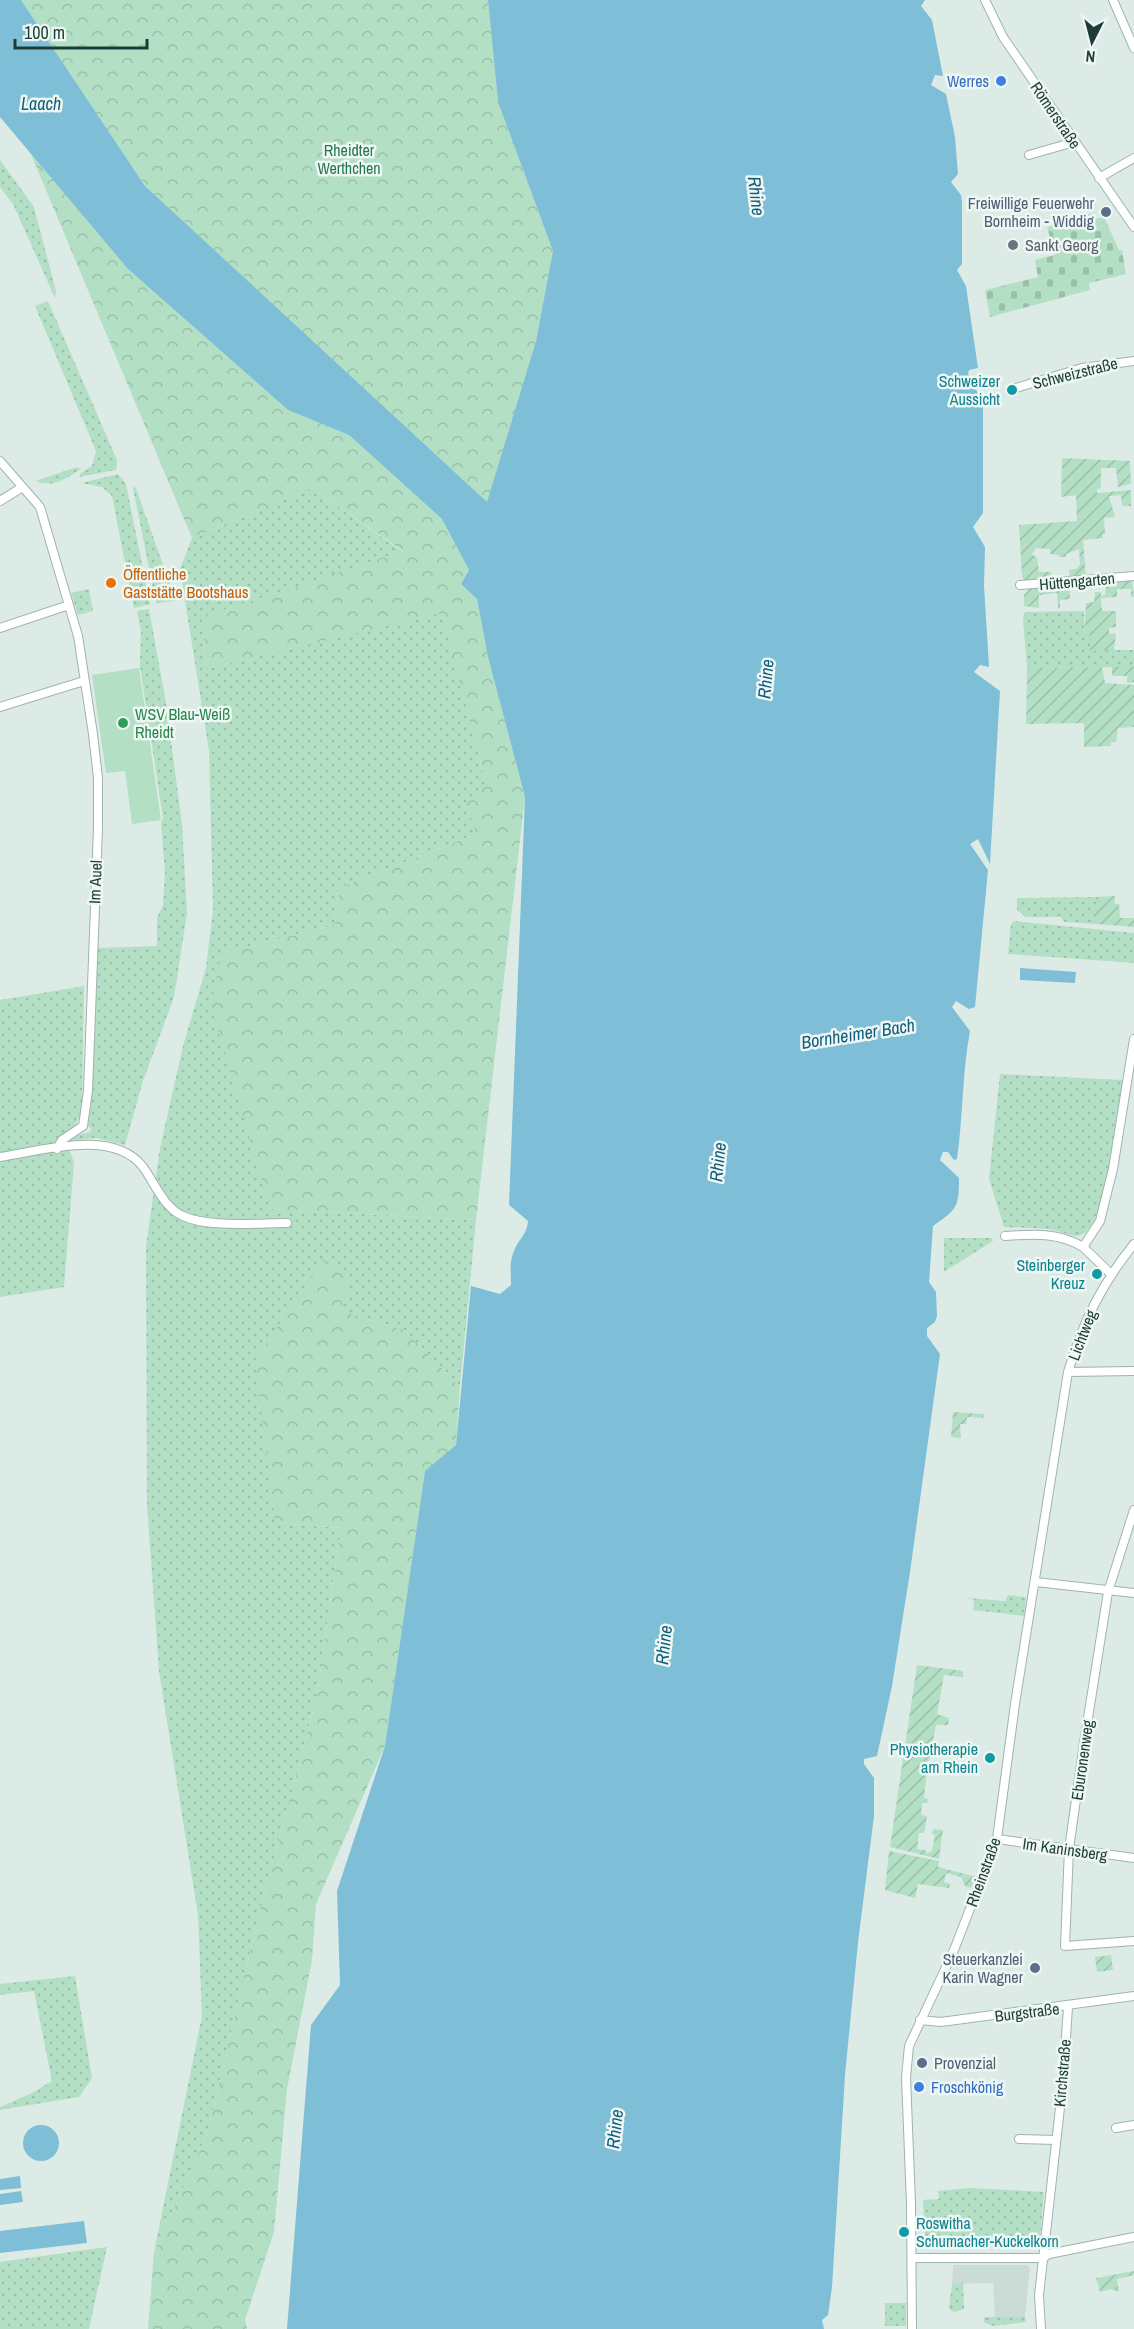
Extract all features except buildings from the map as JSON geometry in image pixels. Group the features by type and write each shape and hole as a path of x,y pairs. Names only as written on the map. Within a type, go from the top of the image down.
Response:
{"street":[{"name":"Römerstraße","path":"985,0 1003,38 1134,226"},
{"path":"1113,0 1134,48"},
{"path":"1029,155 1074,142"},
{"path":"1099,178 1134,158"},
{"name":"Schweizstraße","path":"1016,388 1082,368 1134,361"},
{"name":"Im Auel","path":"0,461 15,476 21,488 38,502 78,636 98,778 88,1091 83,1126 62,1140 57,1149"},
{"path":"0,501 21,488"},
{"name":"Hüttengarten","path":"1020,585 1134,576"},
{"path":"0,628 69,605"},
{"path":"0,707 84,681"},
{"path":"1083,1246 1100,1221 1113,1169 1134,1040"},
{"path":"0,1157 97,1144 127,1152 141,1165 164,1199 181,1216 204,1222 287,1223"},
{"path":"1005,1236 1036,1234 1064,1237 1083,1246 1110,1274"},
{"name":"Lichtweg","path":"1134,1244 1110,1274 1082,1327 1068,1372 1134,1371"},
{"name":"Rheinstraße","path":"912,2329 906,2077 909,2046 954,1950 997,1839 1015,1704 1068,1372"},
{"name":"Eburonenweg","path":"1134,1510 1108,1592 1069,1849 1065,1946 1134,1941"},
{"path":"1036,1582 1108,1592 1134,1593"},
{"name":"Im Kaninsberg","path":"997,1839 1134,1858"},
{"name":"Burgstraße","path":"920,2020 941,2022 1068,2007 1134,1996"},
{"name":"Kirchstraße","path":"1041,2329 1038,2305 1068,2007"},
{"path":"1116,2128 1134,2124"},
{"path":"1018,2139 1056,2140"},
{"path":"912,2258 1043,2258 1049,2254 1134,2236"}],"shaded area":[{"path":"953,2265 1028,2265 1030,2268 1025,2317 995,2319 993,2283 952,2284"}],"green space":[{"name":"Rheidter Werthchen","path":"21,0 488,0 498,102 553,251 536,341 487,503 145,186"},
{"path":"30,152 128,269 288,410 349,435 442,519 469,570 461,584 477,599 488,657 525,797 476,1220 270,1209 211,1005 221,953 335,925 339,888 476,834 466,802 486,783 442,613 206,669 202,617 403,551 312,488 192,538"},
{"path":"0,160 34,207 56,291 55,298 13,204 0,187"},
{"path":"1093,213 1095,219 1104,217 1119,250 1122,250 1126,274 1089,283 1090,290 990,317 985,290 1038,277 1035,260 1055,255 1047,227"},
{"path":"48,301 117,460 116,470 79,477 92,466 96,451 35,306"},
{"path":"1062,458 1130,461 1131,484 1118,487 1116,468 1101,468 1101,488 1097,489 1097,493 1131,490 1131,506 1122,506 1121,495 1109,496 1115,517 1104,518 1103,538 1083,540 1086,578 1070,579 1069,570 1076,569 1080,565 1079,549 1066,554 1066,557 1059,557 1059,555 1050,554 1050,549 1036,548 1032,554 1037,558 1039,572 1051,572 1052,581 1025,582 1022,576 1019,525 1077,521 1076,495 1061,497"},
{"path":"77,467 81,469 54,483 35,481"},
{"path":"118,474 126,484 150,604 134,608 112,496 102,487 81,483"},
{"path":"135,486 176,601 156,603 133,488"},
{"path":"312,488 403,552 202,617 206,669 442,612 486,783 476,834 339,888 335,925 221,953 270,1209 476,1220 460,1387 404,1330 343,1312 275,1523 341,1528 317,1696 257,1922 207,2134 154,2252 202,2016 198,1915 159,1671 147,1505 146,1246 160,1148 183,1046 206,968 213,911 209,751 180,569 192,538"},
{"path":"1132,580 1134,597 1131,597 1131,589 1117,589 1117,597 1101,598 1102,611 1116,611 1116,627 1109,628 1109,634 1116,633 1114,650 1090,651 1090,634 1084,634 1086,603 1094,602 1095,592 1101,592 1101,596 1105,595 1107,582"},
{"path":"1069,585 1070,599 1060,600 1060,608 1058,608 1057,593 1039,595 1039,608 1024,606 1024,595 1029,589"},
{"path":"89,589 93,611 78,615 71,593"},
{"path":"149,609 166,703 182,824 187,913 174,997 143,1081 125,1145 96,1138 69,1141 74,1163 64,1287 0,1297 0,1000 84,986 82,1111 70,1137 90,1132 91,1128 86,1125 95,1011 96,948 157,946 157,918 163,905 165,872 161,823 163,818 140,666 141,631 137,611"},
{"path":"1084,611 1084,634 1091,634 1090,650 1134,650 1134,667 1027,668 1023,618 1025,612"},
{"path":"1102,667 1105,683 1134,685 1134,727 1118,728 1116,742 1111,742 1111,746 1084,747 1084,723 1026,724 1027,668"},
{"path":"1112,667 1134,667 1134,682 1127,683 1127,676 1112,676"},
{"name":"WSV Blau-Weiß Rheidt","path":"139,668 161,820 132,824 125,771 106,773 92,675"},
{"path":"1115,896 1115,904 1119,904 1120,918 1134,918 1134,927 1096,924 1096,897"},
{"path":"1096,897 1096,924 1064,922 1061,917 1026,917 1017,910 1017,898"},
{"path":"1014,921 1134,933 1134,963 1008,954 1011,924"},
{"path":"1000,1074 1123,1080 1105,1189 1090,1227 1081,1235 1072,1236 1045,1229 1004,1227 989,1179"},
{"path":"944,1238 992,1238 993,1241 944,1272"},
{"path":"323,1259 349,1280 343,1312 404,1330 460,1387 456,1445 425,1472 385,1746 316,1904 312,1960 287,2089 274,2232 245,2320 247,2329 148,2329 154,2252 207,2134 257,1922 317,1696 341,1528 275,1523 255,1360"},
{"path":"953,1412 984,1414 983,1418 967,1417 966,1424 960,1424 961,1438 951,1437"},
{"path":"1008,1595 1026,1597 1024,1616 973,1610 974,1600 966,1598 1005,1601"},
{"path":"917,1665 963,1671 963,1677 944,1675 937,1714 949,1718 948,1725 936,1725 928,1765 946,1768 946,1773 927,1770 924,1798 928,1799 927,1803 922,1803 921,1815 927,1816 924,1833 919,1833 917,1849 925,1850 927,1853 932,1851 935,1835 932,1834 933,1829 943,1830 939,1859 890,1847"},
{"path":"889,1851 939,1861 938,1867 977,1877 971,1888 965,1886 961,1877 946,1873 944,1882 950,1884 949,1888 918,1884 915,1898 885,1890"},
{"path":"1111,1955 1113,1970 1097,1972 1095,1957"},
{"path":"75,1976 92,2078 79,2097 0,2110 0,2107 52,2081 34,1991 0,1995 0,1984"},
{"path":"969,2188 1044,2192 1040,2238 925,2238 923,2200 939,2199 938,2191"},
{"path":"107,2247 89,2329 0,2329 0,2262"},
{"path":"1134,2271 1134,2275 1117,2279 1119,2292 1111,2289 1100,2292 1096,2278"},
{"path":"963,2283 964,2309 954,2312 949,2309 952,2284"},
{"path":"885,2303 906,2303 906,2326 885,2326"},
{"path":"984,2317 1025,2317 1026,2322 993,2326 984,2322"}],"water":[{"path":"0,0 21,0 145,186 487,502 536,341 553,251 498,102 488,0 925,0 921,6 932,20 943,76 935,75 931,85 946,94 955,137 958,174 951,182 961,195 962,203 962,264 957,270 966,286 978,368 969,370 968,374 983,403 983,513 973,527 985,547 984,586 989,667 980,665 974,672 1000,691 990,864 978,839 970,844 988,870 975,1007 969,1009 956,1001 952,1007 970,1031 957,1159 954,1160 948,1152 943,1152 940,1160 959,1178 957,1202 947,1216 933,1226 929,1282 936,1292 937,1316 935,1322 927,1328 927,1336 940,1354 892,1686 877,1756 864,1759 864,1764 874,1778 874,1816 858,1942 845,2075 832,2287 828,2315 822,2320 824,2329 287,2329 311,2025 340,1985 337,1891 385,1746 425,1471 456,1445 471,1286 500,1294 511,1285 512,1255 528,1221 509,1205 525,797 488,657 477,599 461,584 469,570 442,519 349,435 288,410 128,269 0,117"},
{"path":"1020,968 1076,972 1075,983 1020,980"},
{"path":"41,2125 54,2130 59,2143 54,2156 41,2161 28,2156 23,2143 28,2130"},
{"path":"20,2176 21,2188 0,2190 0,2179"},
{"path":"21,2191 23,2202 0,2205 0,2194"},
{"path":"84,2221 87,2243 0,2253 0,2231"}],"place":[{"name":"Werres","path":"1001,81"},
{"name":"Freiwillige Feuerwehr Bornheim - Widdig","path":"1106,212"},
{"name":"Sankt Georg","path":"1013,245"},
{"name":"Schweizer Aussicht","path":"1012,390"},
{"name":"Öffentliche Gaststätte Bootshaus","path":"111,583"},
{"name":"WSV Blau-Weiß Rheidt","path":"123,723"},
{"name":"Steinberger Kreuz","path":"1097,1274"},
{"name":"Physiotherapie am Rhein","path":"990,1758"},
{"name":"Steuerkanzlei Karin Wagner","path":"1035,1968"},
{"name":"Provenzial","path":"922,2063"},
{"name":"Froschkönig","path":"919,2087"},
{"name":"Roswitha Schumacher-Kuckelkorn","path":"904,2232"}],"water label":[{"name":"Laach","path":"41,104"},
{"name":"Rhine","path":"756,196"},
{"name":"Rhine","path":"766,679"},
{"name":"Bornheimer Bach","path":"858,1034"},
{"name":"Rhine","path":"718,1162"},
{"name":"Rhine","path":"664,1645"},
{"name":"Rhine","path":"615,2129"}]}
